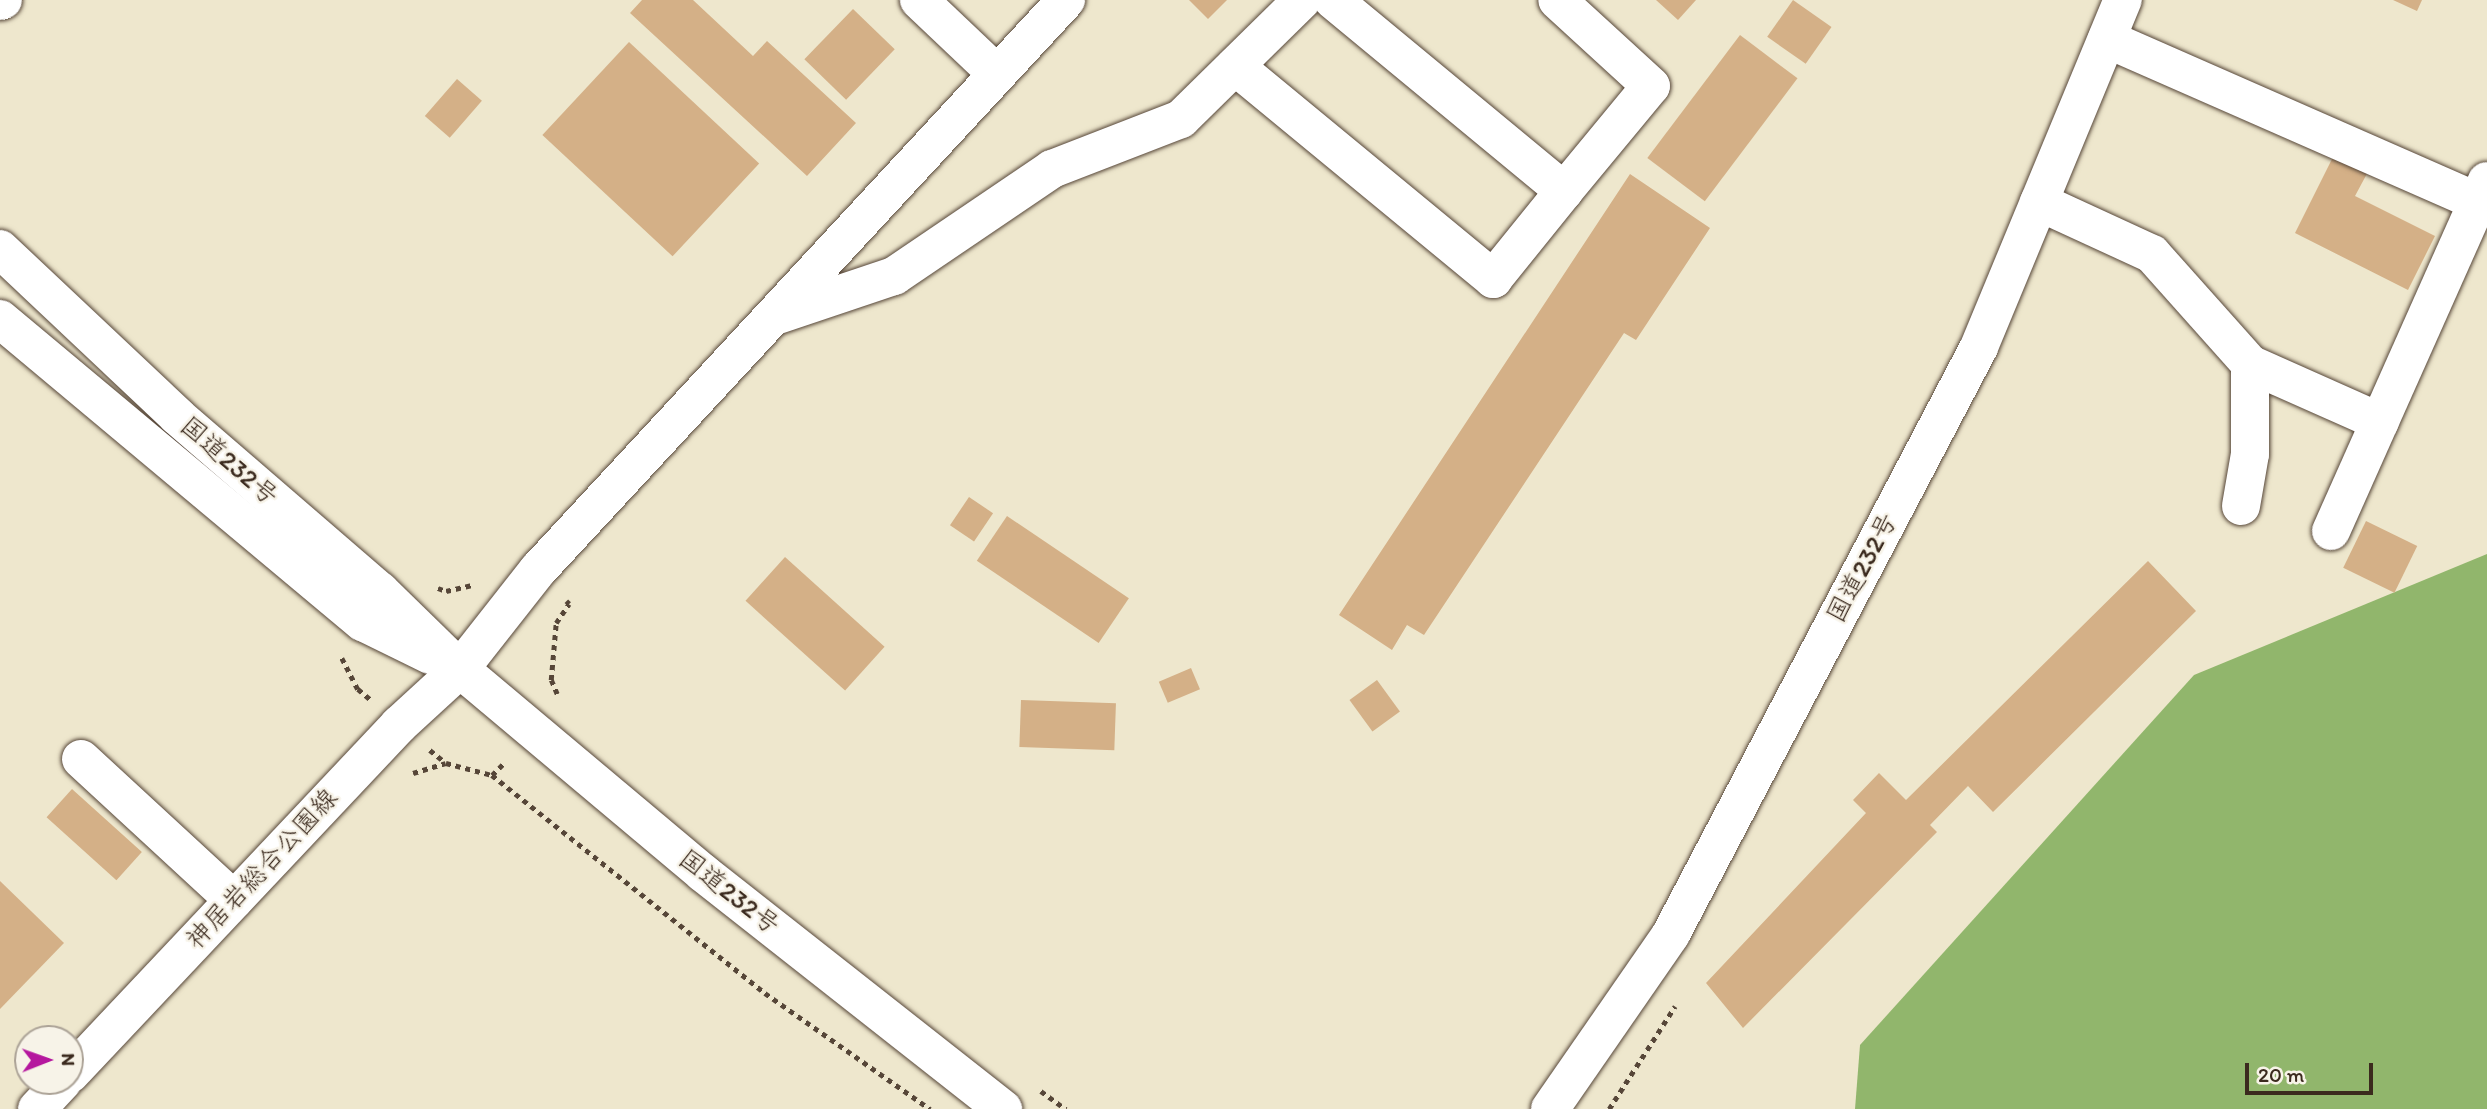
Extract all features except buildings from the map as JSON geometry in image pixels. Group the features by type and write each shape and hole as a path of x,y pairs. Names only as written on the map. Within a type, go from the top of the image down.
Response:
{"main road":[{"path":"919,0 996,73"},
{"name":"神居岩総合公園線","path":"84,1059 399,725 460,670 538,570 1066,0"},
{"path":"771,317 894,276 1052,169 1181,119 1302,0"},
{"path":"1333,0 1564,191"},
{"path":"1235,66 1493,279 1651,86 1558,0"},
{"name":"国道232号","path":"1550,1109 1671,934 1979,347 2123,0"},
{"path":"2107,38 2483,192 2331,531"},
{"path":"2039,202 2152,254 2250,364 2380,422"},
{"name":"国道232号","path":"0,249 177,416 380,591 460,670 702,873 1003,1109"},
{"name":"国道232号","path":"0,319 363,622 460,670"},
{"path":"2241,506 2250,454 2250,364"},
{"path":"81,759 234,900"},
{"path":"37,1109 50,1095"}],"path":[{"path":"402,783 411,773 446,762 492,775 765,993 930,1109"}],"green space":[{"path":"2487,554 2487,1109 1855,1109 1860,1045 2194,675"}]}
